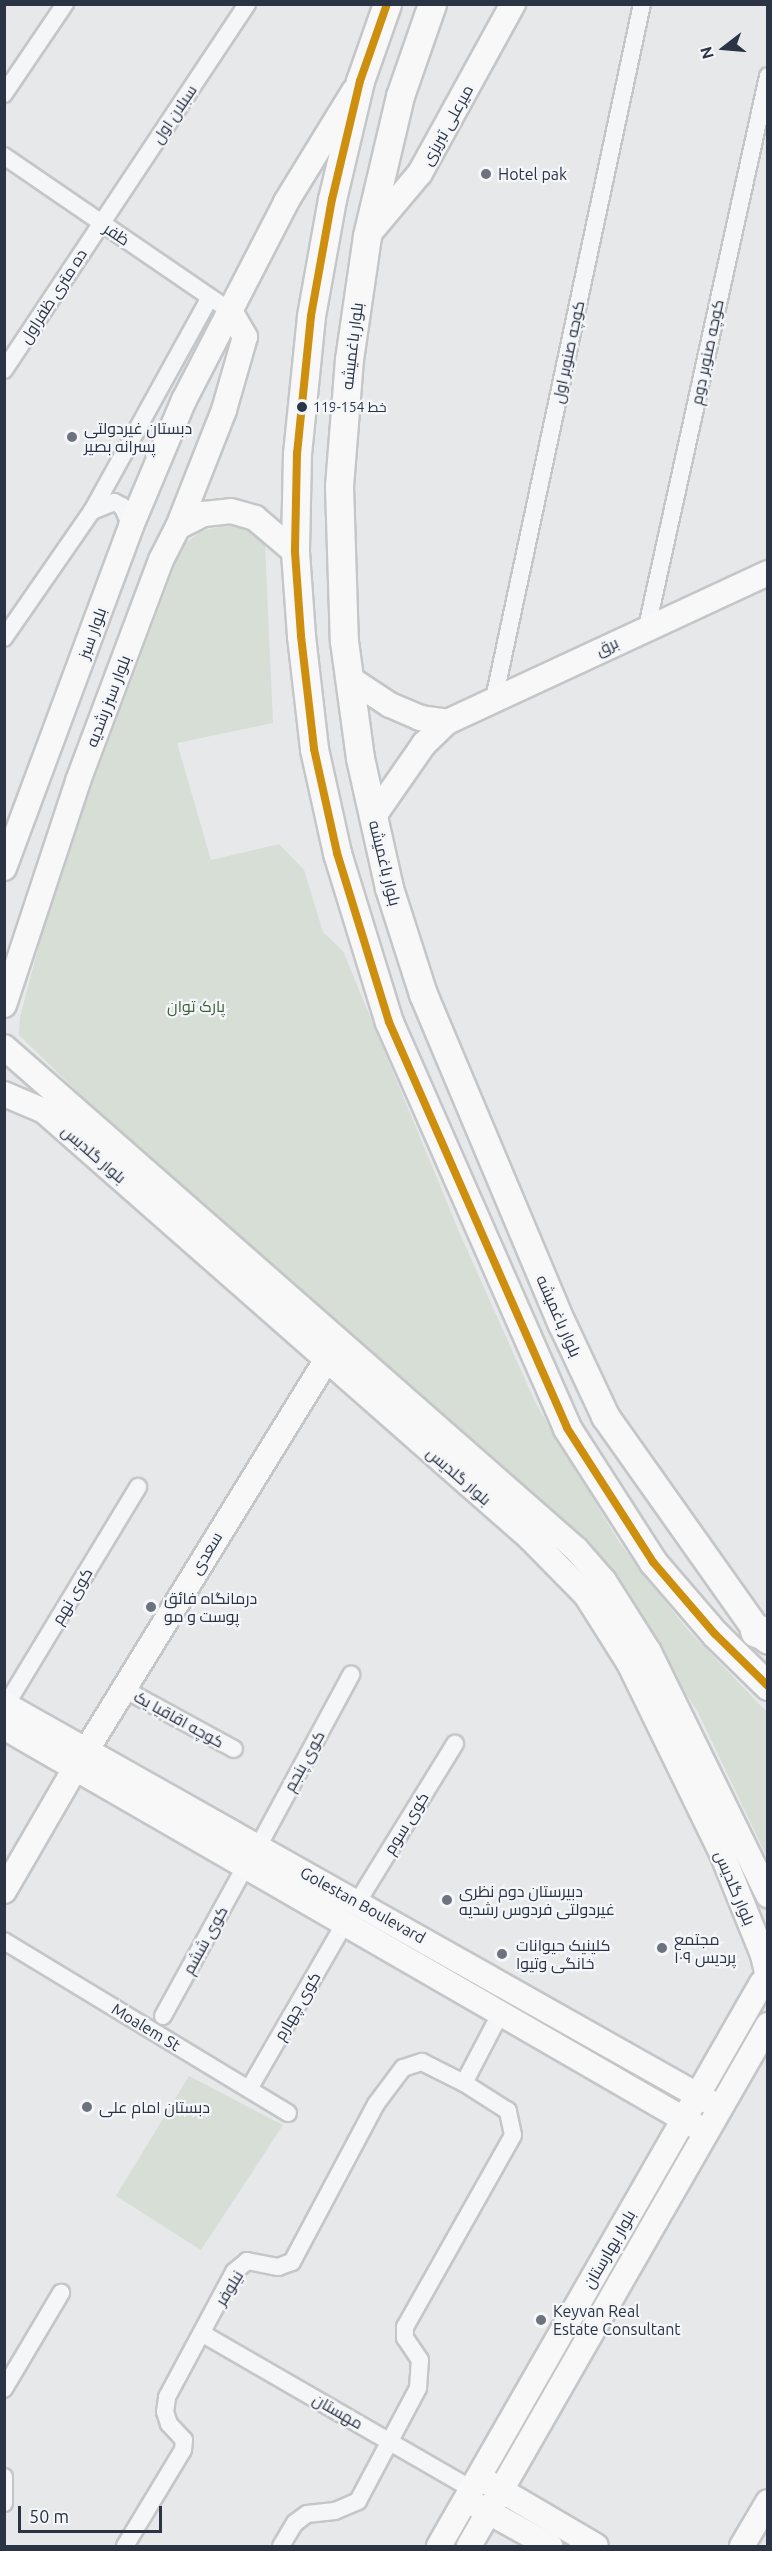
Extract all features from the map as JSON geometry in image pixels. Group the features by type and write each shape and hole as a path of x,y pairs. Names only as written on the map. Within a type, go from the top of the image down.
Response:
{"main road":[{"path":"387,4 360,81 332,199 311,316 297,453 295,552 314,748 336,853 389,1022 567,1428 653,1562 715,1634 768,1686"},
{"name":"بلوار باغمیشه","path":"432,4 400,96 367,236 349,359 339,486 349,678 360,758 389,888 423,994 567,1334 605,1416 764,1635"},
{"name":"میرعلی تبریزی","path":"367,236 420,173 513,4"},
{"name":"بلوار سبز","path":"4,868 131,526 184,400 286,202 360,81"},
{"name":"بلوار سبز رشدیه","path":"4,1005 78,781 161,560 178,527 224,410 246,337 230,311"},
{"path":"178,527 204,514 231,511 255,518 295,552"},
{"name":"برق","path":"374,816 424,744 447,722 647,627 768,573"},
{"path":"349,678 390,705 420,718 447,722"},
{"name":"بلوار گلدیس","path":"4,1047 332,1349 530,1538 586,1595 628,1663 723,1856 764,1955 766,1983"},
{"name":"بلوار گلدیس","path":"4,1094 44,1111 332,1349 546,1521 604,1581 649,1652 768,1895"},
{"name":"سعدی","path":"4,1891 81,1758 332,1349"},
{"name":"Golestan Boulevard","path":"5,1711 81,1758 351,1913 500,2014 706,2132"},
{"name":"Golestan Boulevard","path":"351,1913 514,1989 720,2108"},
{"name":"بلوار بهارستان","path":"439,2547 683,2119 766,1983"},
{"path":"500,2014 514,1989"},
{"name":"بلوار بهارستان","path":"489,2512 768,2025"},
{"path":"736,2080 750,2070 768,2066"},
{"path":"472,2488 501,2491 596,2547"},
{"path":"472,2488 489,2512 550,2547"},
{"path":"742,2547 768,2502"},
{"path":"469,2547 489,2512"}],"street":[{"path":"4,94 65,4"},
{"name":"سبلان اول","path":"101,223 247,4"},
{"name":"کوچه صنوبر اول","path":"494,699 642,4"},
{"name":"کوچه صنوبر دوم","path":"647,627 768,76"},
{"name":"ظفر","path":"4,156 230,311"},
{"name":"ده متری ظفراول","path":"4,370 101,223"},
{"path":"4,638 92,511 210,297"},
{"path":"92,511 114,502 122,506 131,526"},
{"name":"کوی نهم","path":"5,1711 138,1487"},
{"name":"کوی پنجم","path":"252,1856 351,1675"},
{"name":"کوچه اقاقیا یک","path":"124,1689 234,1749"},
{"name":"کوی سوم","path":"351,1913 455,1744"},
{"name":"کوی ششم","path":"163,2016 252,1856"},
{"name":"کوی چهارم","path":"249,2089 351,1913"},
{"name":"Moalem St","path":"4,1941 288,2113"},
{"path":"464,2083 500,2014"},
{"name":"نیلوفر","path":"125,2547 183,2450 184,2440 169,2424 165,2412 167,2397 203,2334 234,2272 247,2261 278,2267 292,2262 376,2104 403,2068 422,2061 464,2083 508,2111 513,2135 405,2327 405,2338 420,2360 421,2377 358,2500 335,2511 307,2514 295,2523 281,2547"},
{"path":"4,2389 61,2293"},
{"name":"مهستان","path":"203,2334 472,2488"},
{"path":"4,2477 4,2503"}],"green space":[{"name":"پارک توان","path":"232,523 258,532 265,545 273,723 177,743 211,860 279,844 304,870 323,932 343,951 460,1234 536,1404 619,1542 686,1628 767,1712 767,1857 697,1710 587,1552 157,1169 19,1035 20,1017 56,881 182,546 200,532"},
{"path":"189,2076 283,2125 201,2250 116,2196"}],"transit line":[{"path":"387,4 360,81 332,199 311,316 297,453 295,552 301,636 314,749 337,853 389,1022 567,1428 653,1562 715,1634 768,1686"}],"place":[{"name":"Hotel pak","path":"486,174"},
{"name":"خط 154-119","path":"302,407"},
{"name":"دبستان غیردولتی پسرانه بصیر","path":"72,437"},
{"name":"درمانگاه فائق پوست و مو","path":"151,1607"},
{"name":"دبیرستان دوم نظری غیردولتی فردوس رشدیه","path":"447,1900"},
{"name":"مجتمع پردیس ۱۰۹","path":"662,1948"},
{"name":"کلینیک حیوانات خانگی وتیوا","path":"502,1954"},
{"name":"دبستان امام علی","path":"87,2107"},
{"name":"Keyvan Real Estate Consultant","path":"541,2320"}]}
